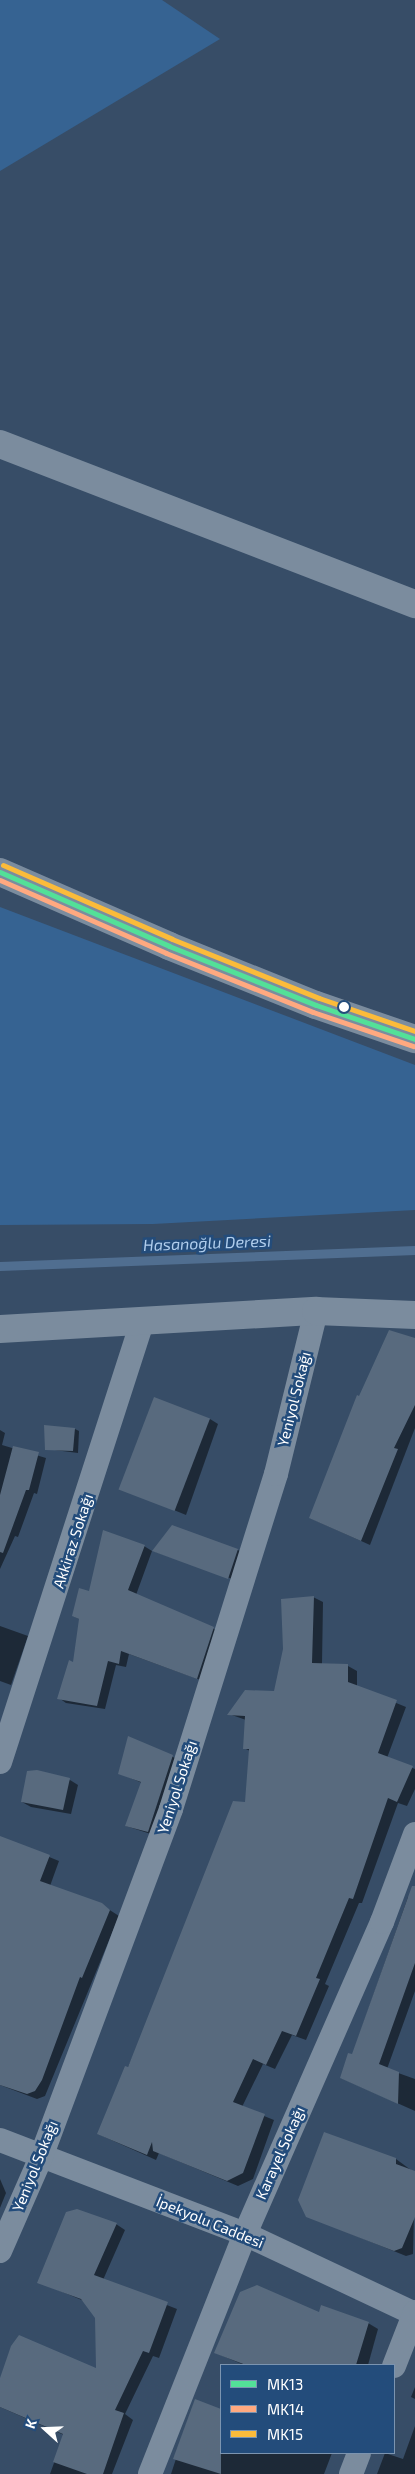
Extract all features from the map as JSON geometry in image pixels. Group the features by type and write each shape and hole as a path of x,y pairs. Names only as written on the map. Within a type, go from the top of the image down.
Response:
{"street":[{"path":"0,444 415,604"},
{"path":"0,872 297,998 415,1040"},
{"path":"0,1329 316,1310 415,1314"},
{"name":"Yeniyol Sokağı","path":"0,2251 41,2157 171,1809 276,1474 316,1310"},
{"name":"Akkiraz Sokağı","path":"0,1762 143,1320"},
{"name":"Karayel Sokağı","path":"150,2474 245,2234 382,1922 415,1834"},
{"name":"İpekyolu Caddesi","path":"0,2140 245,2234 415,2313"},
{"path":"395,2364 415,2313"},
{"path":"351,2474 359,2454"}],"shaded area":[{"path":"0,0 162,0 220,39 0,171"},
{"path":"0,907 415,1065 415,1210 153,1224 0,1225"}],"building":[{"path":"389,1330 415,1338 415,1405 394,1448 398,1449 361,1541 309,1518 357,1395 359,1396"},
{"path":"154,1397 210,1419 175,1511 119,1489"},
{"path":"44,1425 75,1428 73,1451 45,1450"},
{"path":"13,1446 39,1452 29,1490 26,1490 3,1553 0,1552 0,1495"},
{"path":"172,1525 238,1549 228,1579 152,1551"},
{"path":"103,1530 145,1545 128,1590 214,1627 197,1679 121,1651 119,1664 108,1661 97,1706 57,1699 69,1660 73,1662 79,1619 72,1616 79,1588 89,1591"},
{"path":"314,1596 312,1663 348,1664 348,1682 397,1700 378,1753 413,1766 397,1802 388,1798 353,1899 349,1898 316,1978 320,1979 296,2036 282,2031 266,2065 253,2059 233,2102 265,2114 243,2173 227,2181 153,2151 152,2142 147,2155 97,2134 125,2066 128,2067 233,1801 245,1802 249,1749 243,1749 245,1716 227,1715 245,1690 274,1691 283,1649 281,1599"},
{"path":"128,1736 173,1755 148,1832 125,1826 141,1782 118,1774"},
{"path":"37,1770 70,1778 63,1810 21,1802 27,1771"},
{"path":"0,1836 50,1855 40,1881 102,1903 110,1910 82,1978 80,1977 42,2080 35,2091 27,2094 0,2085"},
{"path":"412,1886 415,1886 415,1963 379,2064 399,2072 398,2104 340,2078 348,2053 352,2054"},
{"path":"324,2132 396,2158 396,2164 415,2171 415,2217 402,2248 394,2251 306,2217 298,2200"},
{"path":"77,2209 117,2223 94,2275 168,2302 149,2353 143,2351 115,2410 124,2413 103,2474 87,2474 53,2462 63,2434 0,2407 0,2378 11,2346 19,2335 96,2368 95,2318 81,2299 37,2283 66,2212"},
{"path":"257,2285 319,2312 321,2305 369,2322 356,2364 243,2364 214,2353 240,2292"},
{"path":"195,2399 220,2409 221,2474 173,2459"}],"waterway":[{"name":"Hasanoğlu Deresi","path":"0,1266 415,1250"}],"transit line":[{"name":"MK15","path":"3,865 172,939 319,998 415,1031"},
{"name":"MK13","path":"0,872 169,946 316,1005 415,1039"},
{"name":"MK14","path":"0,880 166,953 313,1012 413,1046"}]}
